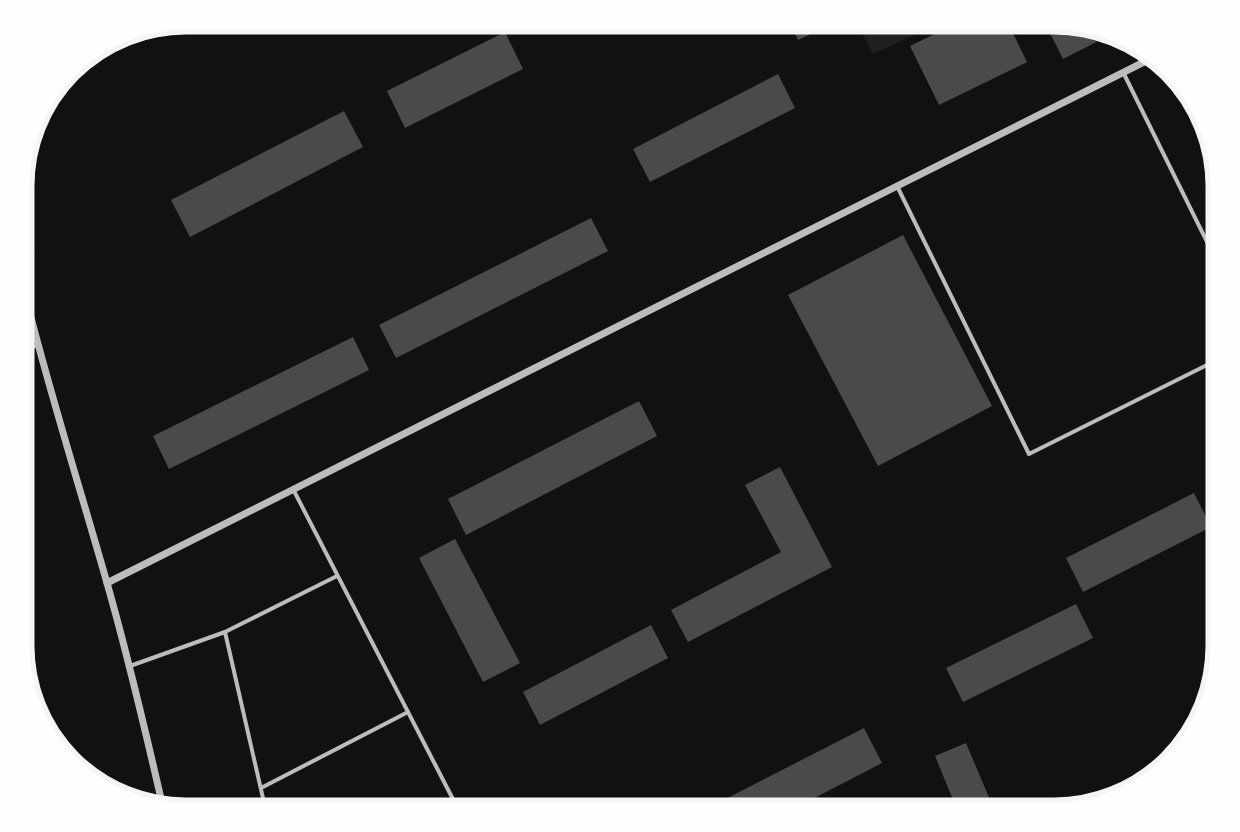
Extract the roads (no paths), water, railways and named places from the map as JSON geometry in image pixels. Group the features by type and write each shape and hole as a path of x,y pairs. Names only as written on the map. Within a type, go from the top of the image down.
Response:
{"street":[{"path":"107,583 1145,62"},
{"path":"1123,72 1208,244"},
{"path":"897,186 1029,454 1208,364"},
{"path":"32,322 130,666 161,798"},
{"path":"32,346 38,346"},
{"path":"292,489 453,800"},
{"path":"130,666 225,632 337,576"},
{"path":"225,632 264,800"},
{"path":"261,788 408,712"}]}
